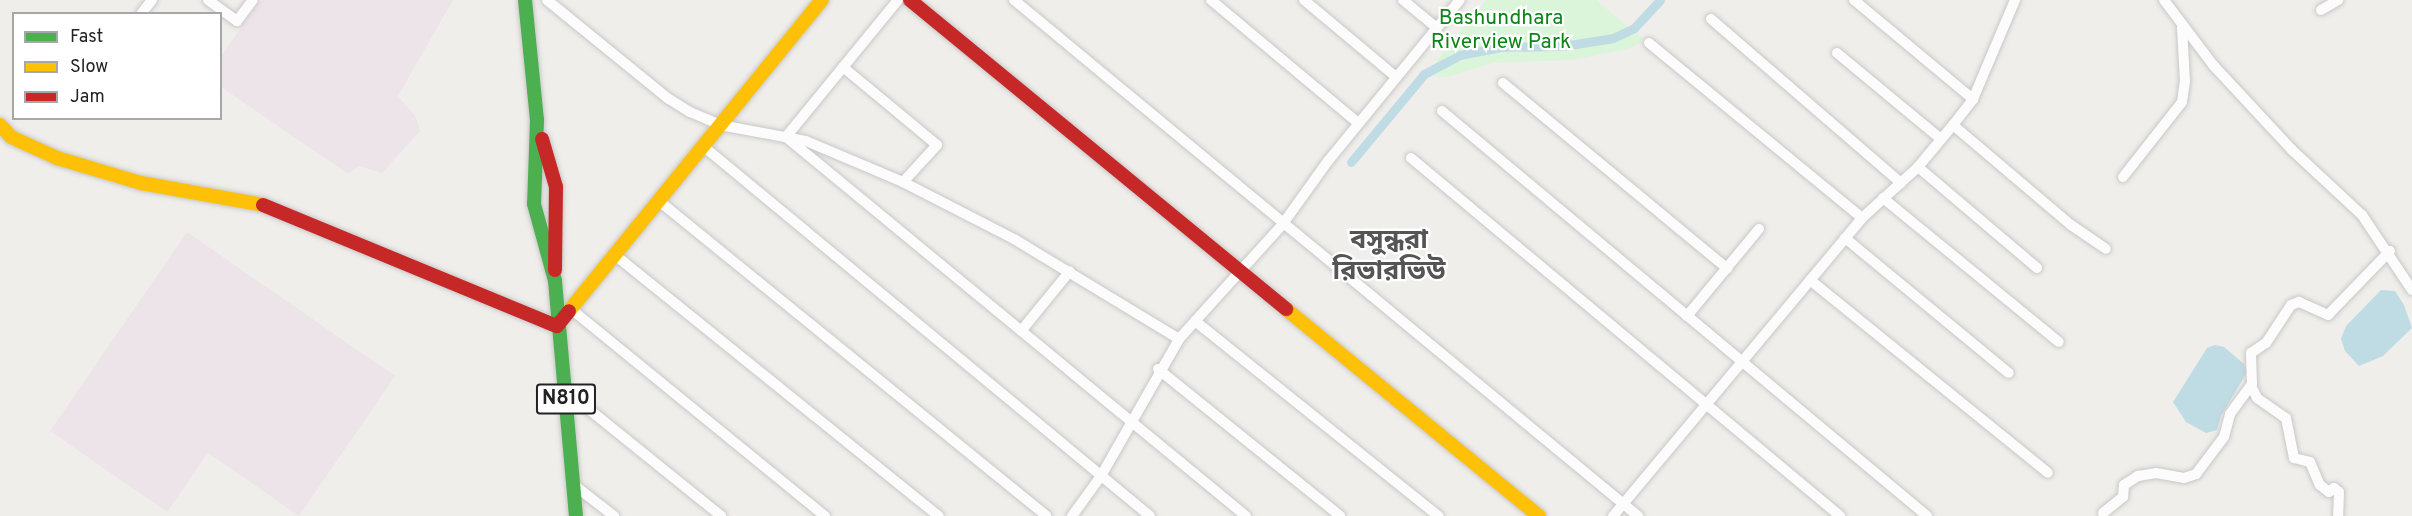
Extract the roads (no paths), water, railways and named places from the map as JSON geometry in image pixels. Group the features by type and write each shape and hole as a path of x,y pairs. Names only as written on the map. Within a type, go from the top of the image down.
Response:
{"main road":[{"name":"N810","path":"525,0 537,120 534,204 555,282"},
{"path":"0,125 11,137 57,158 141,183 244,199 308,221 557,326 822,0"},
{"path":"910,0 1241,268 1539,516"},
{"name":"N810","path":"537,120 556,188 557,326 576,516"}],"street":[{"path":"143,12 152,0"},
{"path":"208,0 237,21 253,0"},
{"path":"547,0 669,99 720,125 786,137 836,151 903,182 1070,271 1179,339"},
{"path":"786,137 898,0"},
{"path":"1014,0 1282,225 1638,516"},
{"path":"1211,0 1358,123"},
{"path":"1304,0 1396,77"},
{"path":"1403,0 1437,28"},
{"path":"1072,516 1101,476 1158,369 1179,339 1282,225 1358,123 1460,0"},
{"path":"1854,0 1972,99"},
{"path":"1613,516 1862,218 1918,166 1953,125 1972,99 2015,0"},
{"path":"2164,0 2182,27 2272,129 2362,215 2390,251 2412,290"},
{"path":"2321,10 2338,0"},
{"path":"1712,19 1901,183"},
{"path":"2123,177 2182,102 2185,81 2182,27"},
{"path":"1649,43 1862,218"},
{"path":"1837,53 1941,139"},
{"path":"843,67 937,144 903,182"},
{"path":"1503,83 1727,268"},
{"path":"1442,111 1927,516"},
{"path":"1953,125 2071,225 2106,249"},
{"path":"786,137 1246,516"},
{"path":"703,146 1150,516"},
{"path":"1411,158 1840,516"},
{"path":"1918,166 2037,267"},
{"path":"1883,198 2059,342"},
{"path":"658,201 1046,516"},
{"path":"1687,316 1759,229"},
{"path":"1845,238 2009,373"},
{"path":"2103,513 2123,497 2124,485 2138,476 2156,473 2184,478 2196,474 2224,437 2230,414 2251,386 2254,379 2251,353 2266,343 2291,305 2299,302 2328,315 2390,251"},
{"path":"615,255 939,516"},
{"path":"1021,331 1070,271"},
{"path":"1810,280 2048,473"},
{"path":"571,309 825,516"},
{"path":"1195,321 1438,516"},
{"path":"1158,369 1340,516"},
{"path":"2251,386 2257,398 2286,418 2294,458 2310,462 2320,485 2329,492 2334,488 2339,492 2338,516"},
{"path":"565,390 721,516"},
{"path":"573,484 614,516"}],"water":[{"path":"2381,290 2395,291 2404,305 2412,328 2383,356 2359,366 2345,351 2341,339 2346,326"},
{"path":"2215,345 2224,347 2244,364 2247,372 2221,416 2217,430 2206,433 2186,422 2173,402 2207,348"}],"waterway":[{"path":"1351,162 1424,74 1460,55 1500,47 1563,46 1613,38 1634,28 1660,0"}],"district":[{"name":"বসুন্ধরা রিভারভিউ","path":"1389,256"}],"park label":[{"name":"Bashundhara Riverview Park","path":"1501,31"}]}
